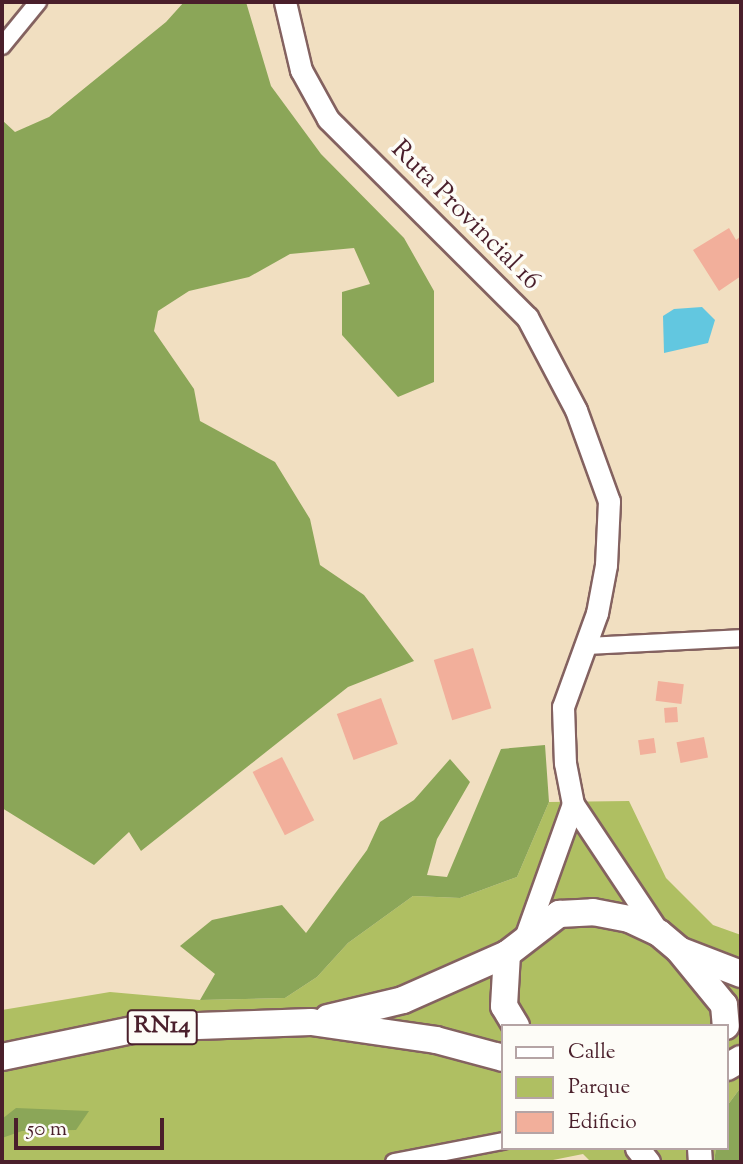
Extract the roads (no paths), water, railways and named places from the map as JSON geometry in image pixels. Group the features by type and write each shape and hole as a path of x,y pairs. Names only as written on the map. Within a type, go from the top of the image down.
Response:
{"highway":[{"name":"RN14","path":"311,1022 403,1000 507,954 526,935 559,914 593,912 629,919 669,942 741,974"},
{"name":"RN14","path":"669,942 724,1005 726,1024"},
{"path":"507,954 504,1006 515,1024"},
{"name":"RN14","path":"2,1057 142,1027 311,1022 436,1040 502,1058"}],"street":[{"path":"2,46 38,2"},
{"name":"Ruta Provincial 16","path":"285,2 301,70 328,119 527,317 576,410 609,500 606,565 585,646 563,707 565,763 573,804 669,942"},
{"path":"585,646 741,638"},
{"path":"526,935 573,804"},
{"path":"394,1162 502,1141"}],"water":[{"path":"702,307 715,320 708,343 664,353 663,316 674,309"}]}
